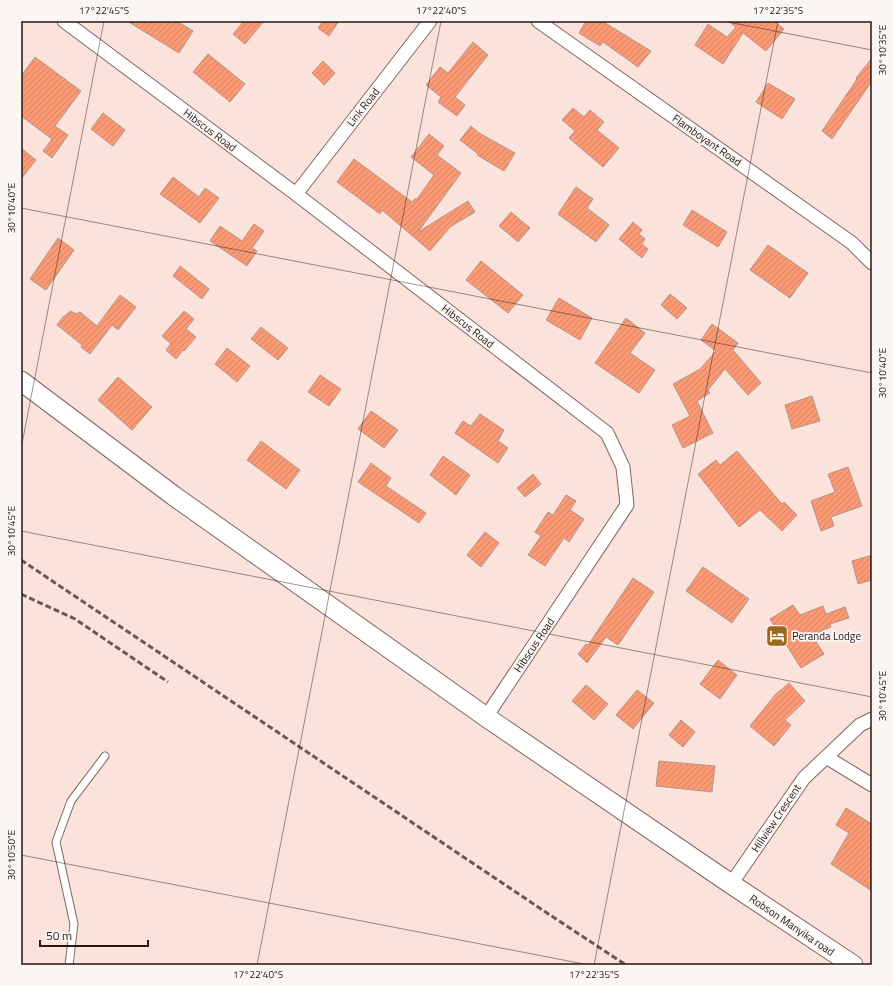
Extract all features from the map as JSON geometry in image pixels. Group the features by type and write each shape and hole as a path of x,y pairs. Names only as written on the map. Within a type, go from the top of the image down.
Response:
{"street":[{"name":"Hibscus Road","path":"64,21 296,194 607,433 624,467 627,505 486,716"},
{"name":"Link Road","path":"296,194 430,21"},
{"name":"Flamboyant Road","path":"538,21 852,243 872,263"},
{"name":"Robson Manyika road","path":"21,381 174,496 486,716 731,884 853,965"},
{"name":"Hillview Crescent","path":"731,884 804,778 860,725 872,719"},
{"path":"826,756 872,785"}],"lane":[{"path":"69,965 74,924 56,842 70,801 105,756"}],"building":[{"path":"127,21 177,21 193,31 179,53"},
{"path":"244,21 264,21 245,44 233,34"},
{"path":"323,21 339,21 329,36 318,28"},
{"path":"586,21 602,21 651,51 638,67 603,42 600,46 579,33"},
{"path":"728,21 774,21 784,29 766,51 743,33 723,64 695,45 708,24 727,37 736,27"},
{"path":"473,42 488,55 455,97 465,105 457,116 438,102 441,97 426,85 440,67 448,73"},
{"path":"208,54 245,84 230,102 193,72"},
{"path":"35,57 81,91 55,126 68,135 52,158 43,151 52,139 21,116 21,76"},
{"path":"872,58 872,81 832,139 822,131 857,79 856,78"},
{"path":"323,61 335,73 324,85 312,73"},
{"path":"768,83 795,99 782,119 756,102"},
{"path":"573,108 584,117 590,110 604,122 597,130 619,148 603,167 569,138 575,131 562,120"},
{"path":"103,113 125,130 113,146 91,129"},
{"path":"471,126 479,133 515,153 504,171 477,155 478,154 460,140"},
{"path":"429,134 444,146 437,155 461,173 418,232 468,201 475,212 450,227 430,251 382,210 380,214 337,182 354,159 412,202 416,198 417,199 434,175 411,157"},
{"path":"21,148 36,160 21,179"},
{"path":"173,177 199,197 205,188 219,198 200,223 160,194"},
{"path":"576,187 593,199 587,208 609,225 596,242 558,214"},
{"path":"692,210 727,232 718,247 683,225"},
{"path":"511,212 530,228 518,242 499,226"},
{"path":"633,222 642,230 639,234 645,239 642,244 648,249 642,258 619,239"},
{"path":"254,224 264,231 252,248 257,251 247,266 210,241 220,226 242,241"},
{"path":"58,238 74,250 46,290 30,279"},
{"path":"768,245 808,273 790,298 750,270"},
{"path":"481,261 523,295 508,313 466,280"},
{"path":"180,266 209,289 202,299 173,276"},
{"path":"670,294 687,308 677,319 661,305"},
{"path":"120,295 136,307 118,330 112,325 90,354 81,347 82,345 57,325 63,317 71,311 76,314 80,312 97,326"},
{"path":"559,298 592,318 580,340 546,320"},
{"path":"184,311 194,319 186,329 196,337 176,359 166,350 171,344 162,336"},
{"path":"626,318 645,333 630,353 655,370 639,393 595,363"},
{"path":"712,324 738,343 733,350 761,383 748,395 725,369 708,390 710,393 697,401 713,433 683,448 672,425 690,416 673,384 700,369 716,351 701,340"},
{"path":"261,327 288,348 278,360 251,339"},
{"path":"227,348 250,366 237,382 215,364"},
{"path":"320,375 341,389 329,406 308,392"},
{"path":"118,377 152,407 132,430 98,400"},
{"path":"812,396 820,421 792,429 785,405"},
{"path":"371,411 398,430 384,448 358,429"},
{"path":"480,414 504,430 498,441 508,448 498,463 455,433 463,421 471,426"},
{"path":"261,441 300,470 286,489 247,460"},
{"path":"737,451 782,504 784,502 797,515 782,531 760,510 739,527 698,474 716,460 720,465"},
{"path":"443,456 470,475 456,495 430,475"},
{"path":"371,463 391,478 386,486 426,513 419,523 358,482"},
{"path":"848,467 862,506 831,517 834,526 821,531 811,501 835,492 828,474"},
{"path":"533,474 541,484 525,497 517,488"},
{"path":"566,495 576,501 570,510 584,519 569,542 564,538 545,566 528,555 541,536 535,532 548,512 553,515"},
{"path":"485,532 499,543 481,567 467,555"},
{"path":"872,555 872,580 858,584 852,561"},
{"path":"703,567 749,599 732,623 686,591"},
{"path":"633,578 654,592 618,645 606,637 587,663 578,654 586,644 588,645"},
{"path":"793,605 800,615 823,606 826,614 845,607 849,618 830,624 831,627 812,635 824,654 801,668 770,619"},
{"path":"718,660 737,675 720,699 700,684"},
{"path":"789,683 805,701 785,720 791,725 774,746 750,726 775,695"},
{"path":"586,685 608,704 594,720 572,701"},
{"path":"637,690 654,703 633,729 616,715"},
{"path":"681,720 695,732 683,747 669,735"},
{"path":"659,761 715,766 712,792 656,786"},
{"path":"846,808 872,824 872,891 831,864 849,833 836,825"}],"railway":[{"path":"21,560 626,965"},
{"path":"21,594 75,619 168,682"}],"place":[{"name":"Peranda Lodge","path":"777,636"}]}
